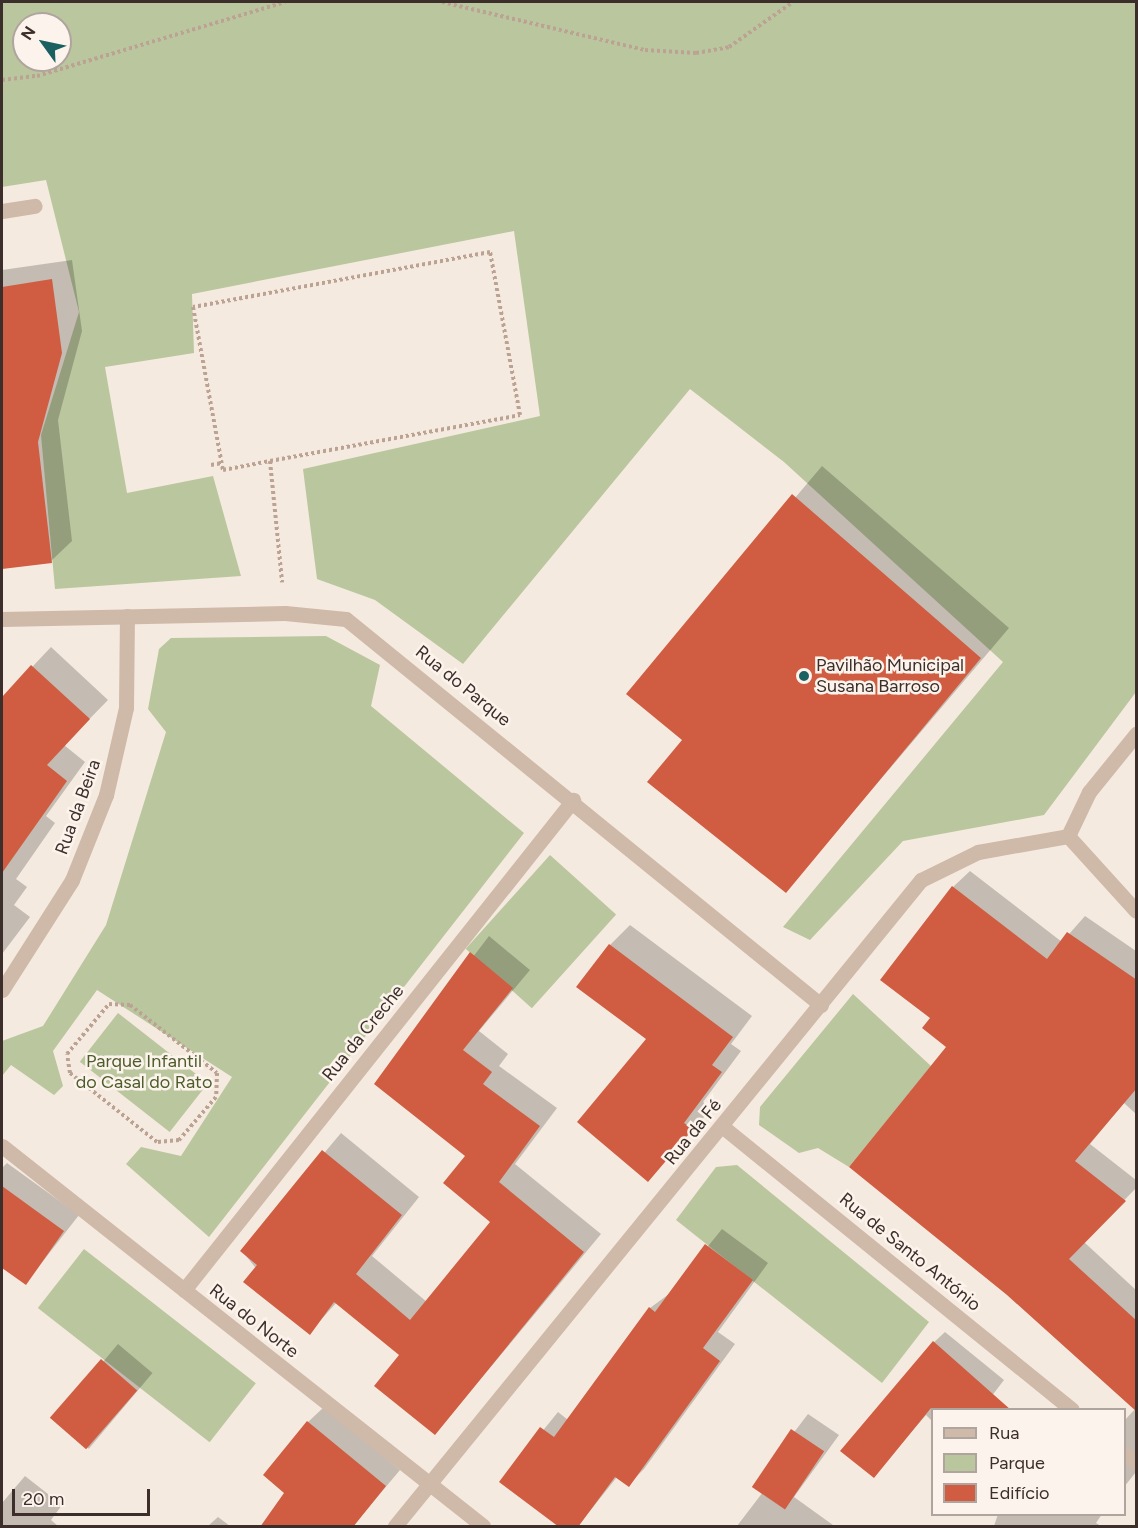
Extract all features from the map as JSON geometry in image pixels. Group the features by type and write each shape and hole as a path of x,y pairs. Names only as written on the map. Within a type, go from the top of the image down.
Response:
{"street":[{"path":"2,211 34,206"},
{"name":"Rua do Parque","path":"2,619 285,613 346,619 573,800 821,1005"},
{"name":"Rua da Beira","path":"2,990 72,880 106,795 126,708 127,616"},
{"path":"1137,734 1089,792 1068,836 1137,911"},
{"name":"Rua da Creche","path":"184,1290 573,800"},
{"name":"Rua da Fé","path":"395,1527 723,1127 921,880 978,852 1068,836"},
{"name":"Rua de Santo António","path":"723,1127 1070,1408"},
{"name":"Rua do Norte","path":"2,1146 483,1527"}],"path":[{"path":"2,80 38,76 285,2"},
{"path":"442,2 645,50 696,53 729,47 793,2"},
{"path":"490,252 520,415 223,470 203,361 193,307 490,252"},
{"path":"195,362 203,361"},
{"path":"270,461 285,613"},
{"path":"211,465 222,464"},
{"path":"109,1004 130,1005 217,1073 216,1097 179,1140 157,1142 70,1074 67,1054 109,1004"}],"green space":[{"path":"2,2 1136,2 1136,692 1044,815 903,841 810,940 783,927 1003,662 784,462 690,389 463,664 375,600 317,579 303,469 540,416 514,231 192,294 194,353 105,367 127,493 213,476 241,576 55,589 41,435 79,312 46,180 2,187"},
{"path":"326,636 380,665 371,706 524,833 209,1237 126,1164 141,1147 181,1156 232,1077 97,990 53,1051 63,1086 54,1095 11,1065 2,1076 2,1041 43,1026 106,925 166,732 148,709 159,649 171,638"},
{"path":"550,855 616,915 532,1008 466,949"},
{"path":"853,994 931,1066 849,1167 818,1148 799,1153 759,1125 760,1107"},
{"name":"Parque Infantil do Casal do Rato","path":"118,1013 208,1083 170,1132 80,1062"},
{"path":"737,1165 929,1322 882,1383 676,1220 716,1167"},
{"path":"84,1249 256,1383 210,1442 38,1308"}],"building":[{"path":"52,279 62,353 38,442 52,563 2,569 2,287"},
{"name":"Pavilhão Municipal Susana Barroso","path":"792,494 981,658 786,893 647,782 682,740 626,694"},
{"path":"31,665 90,719 47,765 67,781 2,873 2,697"},
{"path":"952,886 1047,959 1067,932 1137,980 1137,1088 1075,1161 1126,1201 1069,1259 1137,1321 1137,1412 1007,1295 849,1167 946,1047 922,1028 930,1018 880,980"},
{"path":"609,944 733,1037 712,1065 722,1072 684,1123 693,1129 648,1182 577,1122 646,1039 576,987"},
{"path":"470,952 513,988 463,1050 492,1072 483,1084 540,1126 499,1182 584,1252 435,1435 374,1386 399,1355 334,1302 310,1335 243,1282 257,1265 240,1251 322,1150 402,1215 356,1274 410,1320 490,1222 443,1183 465,1156 374,1084"},
{"path":"2,1186 64,1231 26,1285 2,1268"},
{"path":"705,1244 753,1280 703,1348 720,1361 629,1487 615,1477 578,1527 559,1527 499,1482 540,1427 554,1437 649,1307 655,1312"},
{"path":"933,1341 1009,1408 931,1408 874,1478 840,1451"},
{"path":"101,1359 137,1390 86,1449 50,1418"},
{"path":"307,1421 386,1486 353,1527 260,1527 284,1493 263,1475"},
{"path":"791,1429 824,1451 785,1509 752,1487"}],"place":[{"name":"Pavilhão Municipal Susana Barroso","path":"804,676"}]}
